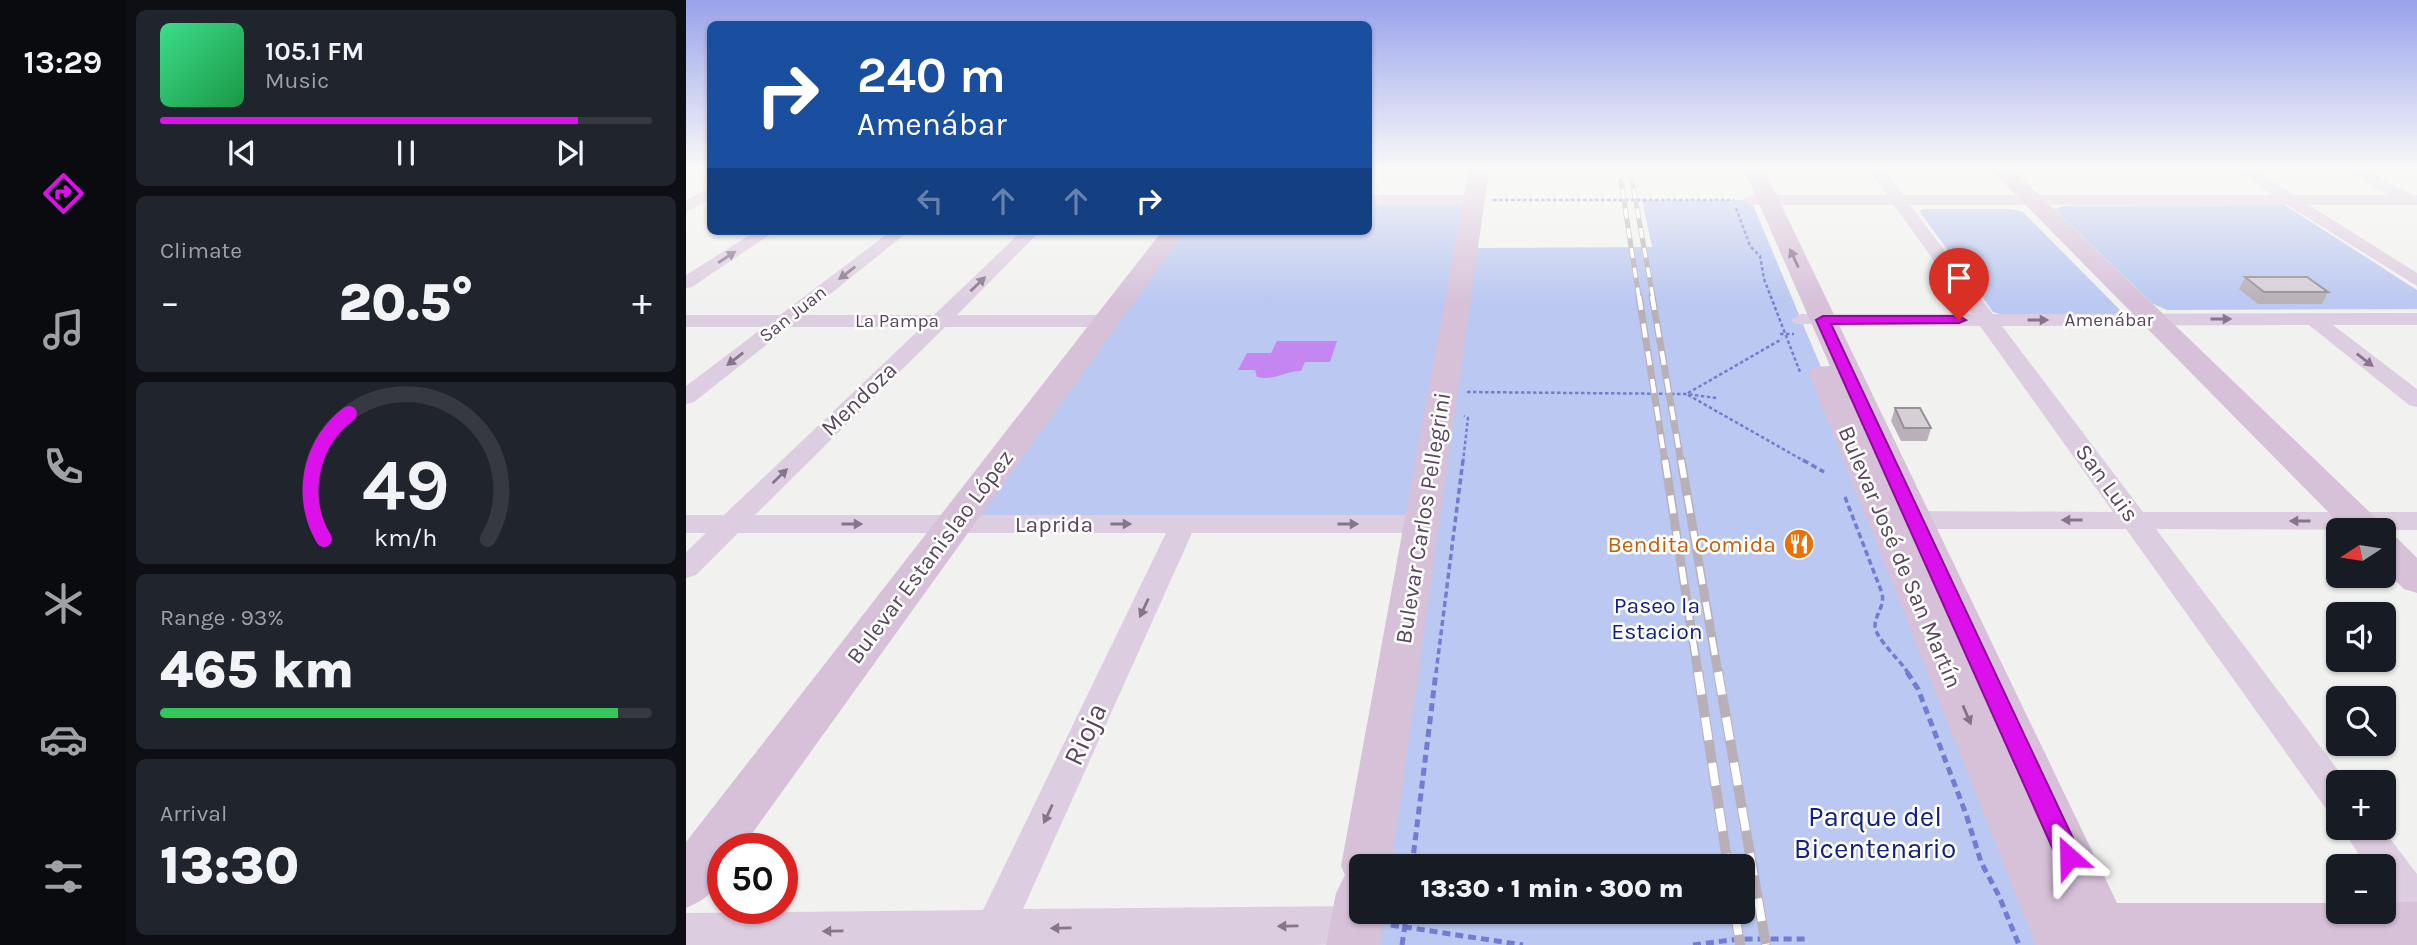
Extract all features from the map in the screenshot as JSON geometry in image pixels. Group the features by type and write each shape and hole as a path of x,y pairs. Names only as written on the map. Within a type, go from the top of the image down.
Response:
{"main road":[{"name":"Bulevar Carlos Pellegrini","path":"1368,854 1472,213"},
{"name":"Bulevar José de San Martín","path":"1759,213 1802,326 1900,520 2070,939"},
{"path":"2044,213 2354,518"},
{"name":"Bulevar Estanislao López","path":"686,883 1171,235"},
{"path":"2396,559 2417,580"},
{"path":"2070,939 2417,929"}],"street":[{"name":"San Luis","path":"1908,213 2326,782"},
{"path":"2311,213 2417,281"},
{"path":"686,283 761,235"},
{"name":"San Juan","path":"686,397 896,235"},
{"name":"Mendoza","path":"686,568 1028,235"},
{"path":"2313,319 2417,400"},
{"name":"Amenábar","path":"1802,326 1987,320 2417,319"},
{"name":"La Pampa","path":"686,321 1107,321"},
{"path":"1900,520 2134,520 2326,525"},
{"path":"2396,523 2417,521"},
{"name":"Laprida","path":"686,524 1422,524"},
{"name":"Rioja","path":"990,937 1183,524"},
{"path":"2369,840 2417,905"},
{"path":"686,933 990,937 1376,927"}],"path":[{"path":"1749,213 1750,246 1760,256 1764,279 1802,378"},
{"path":"1686,394 1802,326"},
{"path":"1686,394 1824,472"},
{"path":"1442,400 1686,394 1717,398"},
{"path":"1414,854 1468,418 1442,400"},
{"path":"1841,485 1882,593 1884,603 1875,624 1877,635 1894,651 1918,689 1966,814 1981,862 1999,896 2070,939"},
{"path":"1376,927 1523,945"},
{"path":"1693,945 1739,939 1805,939"}],"green space":[{"name":"Paseo la Estacion","path":"1372,213 1472,213 1467,248 1652,247 1645,213 1756,213 2063,945 1353,945 1359,924 1755,924 1755,854 1368,854 1422,524 955,524 1171,235 1372,235"},
{"path":"1921,213 2024,213 2120,310 2117,315 2003,315 1993,312"},
{"path":"2058,213 2298,213 2417,290 2417,309 2167,310 2153,304"}],"shaded area":[{"path":"1277,341 1337,341 1330,362 1305,362 1301,371 1263,378 1257,377 1255,370 1238,370 1247,353 1271,353"}],"building":[{"path":"2245,277 2307,277 2328,292 2264,292"},
{"path":"1895,408 1920,408 1931,428 1904,428"}],"railway":[{"path":"1626,213 1639,298"},
{"path":"1638,213 1653,298"},
{"path":"1639,296 1665,462"},
{"path":"1652,296 1681,462"},
{"path":"1665,460 1698,673"},
{"path":"1681,460 1718,673"},
{"path":"1698,672 1726,854"},
{"path":"1718,672 1766,945"},
{"path":"1737,924 1740,945"}],"place":[{"name":"Bendita Comida","path":"1799,544"}],"route":[{"path":"1959,320 1823,320 2069,857"}],"park label":[{"name":"Parque del Bicentenario","path":"1875,832"}]}
